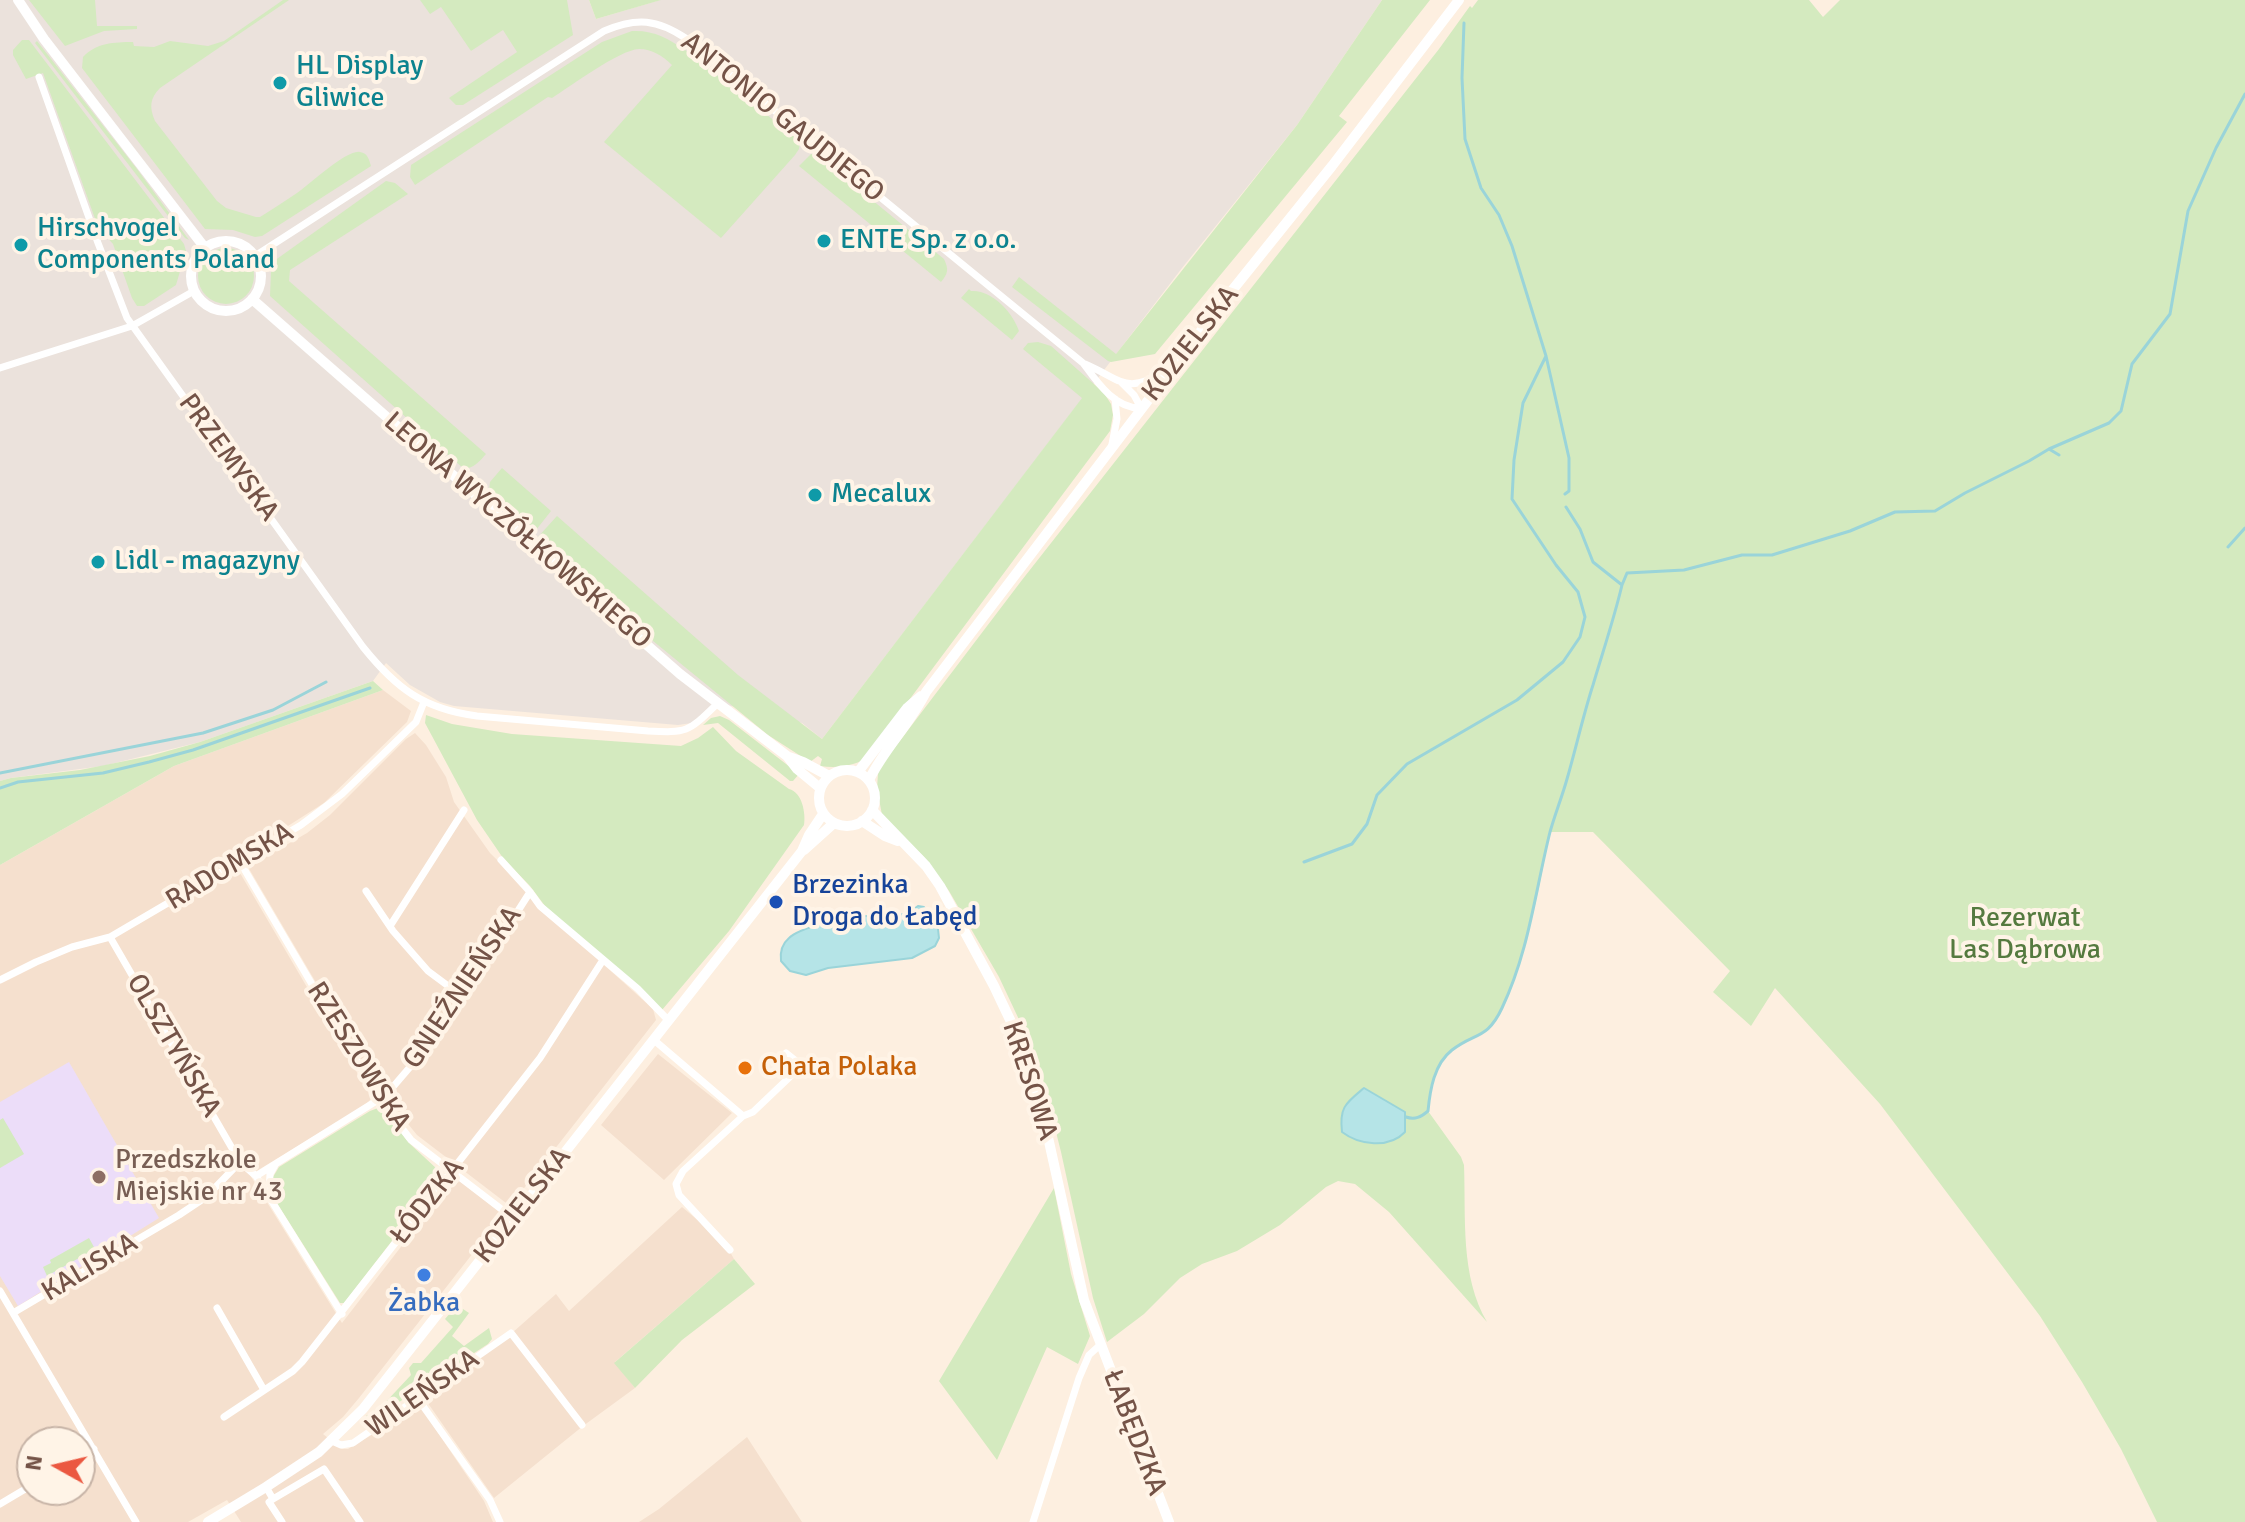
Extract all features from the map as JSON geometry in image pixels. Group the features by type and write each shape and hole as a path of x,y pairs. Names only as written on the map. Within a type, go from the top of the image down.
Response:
{"street":[{"path":"18,0 44,39 205,248"},
{"name":"KOZIELSKA","path":"869,780 915,714 926,692 1141,408 1459,0"},
{"name":"ANTONIO GAUDIEGO","path":"255,256 604,31 629,22 651,22 687,39 1083,363 1122,383 1138,399 1141,408 1128,408 1115,399 1083,363"},
{"name":"PRZEMYSKA","path":"39,77 98,243 132,326 363,647 393,682 424,702 452,712 676,732 692,728 717,704"},
{"path":"219,242 234,242 255,256 260,275 259,286 252,299 236,309 220,310 205,303 194,291 191,279 193,264 205,248 219,242"},
{"path":"0,368 132,326 194,291"},
{"name":"LEONA WYCZÓŁKOWSKIEGO","path":"252,299 717,704 787,756 820,788"},
{"path":"1122,383 1144,383 1171,370"},
{"path":"1111,448 1117,419 1115,399"},
{"name":"KOZIELSKA","path":"858,772 907,708 926,692"},
{"name":"RADOMSKA","path":"0,980 72,947 110,937 301,825 342,794 416,722 424,702"},
{"name":"LEONA WYCZÓŁKOWSKIEGO","path":"787,756 829,776"},
{"path":"841,770 858,772 869,780 874,793 872,810 862,821 849,826 834,823 823,814 819,801 820,788 829,776 841,770"},
{"path":"390,926 464,810"},
{"name":"KRESOWA","path":"872,810 926,866 940,886 1000,997 1022,1045 1042,1110 1079,1283 1100,1345"},
{"name":"KOZIELSKA","path":"208,1522 266,1487 332,1441 363,1409 802,851 823,814"},
{"name":"KRESOWA","path":"862,821 900,842"},
{"name":"KOZIELSKA","path":"802,851 834,823"},
{"path":"501,860 540,906 638,989 669,1021"},
{"name":"RZESZOWSKA","path":"240,862 380,1100 411,1140 513,1218"},
{"path":"366,891 390,926 428,971 463,997"},
{"name":"GNIEŹNIEŃSKA","path":"256,1176 380,1100 398,1082 463,997 530,892"},
{"name":"OLSZTYŃSKA","path":"110,937 240,1162 256,1176 342,1314"},
{"name":"ŁÓDZKA","path":"224,1417 302,1362 342,1314 540,1058 603,960"},
{"path":"654,1040 743,1116"},
{"path":"730,1250 679,1195 677,1179 795,1072 796,1061 786,1053"},
{"name":"KALISKA","path":"13,1313 179,1215 206,1197 240,1162"},
{"path":"269,1197 270,1174 277,1164"},
{"path":"0,1291 80,1426"},
{"path":"217,1308 264,1390"},
{"name":"WILEŃSKA","path":"332,1441 341,1445 353,1443 511,1333 582,1425"},
{"path":"1033,1522 1079,1378 1089,1355 1100,1345"},
{"name":"ŁABĘDZKA","path":"1100,1345 1169,1522"},
{"path":"418,1399 490,1500 500,1522"},
{"path":"96,1452 136,1522"},
{"path":"282,1522 269,1502 324,1469 360,1522"},
{"path":"266,1487 273,1499"}],"shaded area":[{"path":"0,0 589,0 596,19 660,0 1382,0 1297,125 1182,268 822,739 802,723 715,702 692,723 678,725 454,706 440,702 410,685 386,663 373,681 200,742 103,766 0,781"},
{"path":"383,690 411,711 407,722 324,803 233,861 372,1098 364,1106 250,1175 342,1323 455,1177 503,1215 359,1398 323,1434 342,1449 348,1449 420,1406 484,1501 493,1522 241,1522 227,1500 188,1522 0,1522 0,865 174,766"},
{"path":"415,733 446,777 454,802 490,853 653,1009 656,1020 510,1206 417,1135 375,1083 248,867 307,833 330,815"},
{"path":"658,1054 732,1113 664,1180 601,1125"},
{"path":"69,1062 159,1218 18,1306 0,1276 0,1102"},
{"path":"682,1207 725,1243 734,1259 615,1362 635,1388 494,1498 425,1399 512,1333 556,1294 569,1311"},
{"path":"747,1437 802,1522 639,1522 659,1509"}],"green space":[{"path":"29,0 95,0 97,26 137,26 137,29 104,31 65,46"},
{"path":"283,0 289,0 160,88 152,103 155,121 217,201 226,208 256,217 303,189 346,156 360,152 365,154 371,166 262,236 233,230 205,229 82,68 83,57 100,46 119,42 154,47 170,41 208,46 224,41"},
{"path":"420,0 567,0 573,35 463,105 456,105 449,98 517,52 503,30 471,51 441,7 430,14"},
{"path":"589,0 661,0 596,19"},
{"path":"1382,0 1430,0 1339,116 1347,122 1155,354 1108,361 1012,287 1019,277 1116,354 1297,125"},
{"name":"Rezerwat Las Dąbrowa","path":"1478,0 1809,0 1823,17 1840,0 2245,0 2245,1522 2157,1522 2121,1449 2040,1316 1880,1104 1775,988 1751,1026 1713,992 1730,971 1593,832 1550,832 1525,944 1502,1008 1486,1031 1460,1044 1446,1056 1432,1086 1428,1111 1464,1165 1468,1266 1478,1304 1487,1322 1389,1212 1355,1184 1338,1181 1326,1187 1280,1225 1237,1251 1202,1264 1180,1278 1144,1314 1107,1342 1093,1298 1038,1060 999,977 949,891 924,857 882,815 878,774 880,767 1022,580 1470,6 1472,8"},
{"path":"632,31 654,33 685,50 800,141 795,155 721,238 604,142 672,65 644,49 620,55 595,69 415,185 410,177 411,165 602,42"},
{"path":"22,40 29,40 184,244 186,251 176,285 144,306 137,306 132,298 113,244 98,227 43,73 26,79 13,55 13,50"},
{"path":"37,41 137,169 189,240 35,43"},
{"path":"811,154 816,154 944,259 947,271 941,282 799,166"},
{"path":"386,181 395,183 408,194 290,270 289,281 486,454 468,468 464,469 270,296 274,261"},
{"path":"226,248 246,256 254,276 246,296 226,304 206,296 198,276 206,256"},
{"path":"969,289 986,294 1006,309 1019,331 1012,340 961,298"},
{"path":"1028,343 1051,346 1104,393 1113,415 1110,431 865,759 859,762 820,766 822,759 818,756 810,762 768,735 647,636 612,596 588,575 567,567 537,538 557,516 738,675 822,739 1082,398 1023,349"},
{"path":"502,468 551,511 536,530 489,491 490,482"},
{"path":"373,681 383,690 174,766 0,865 0,781 150,756 200,742"},
{"path":"426,715 452,724 512,734 681,746 713,727 736,751 797,794 804,809 804,825 729,931 662,1010 545,906 503,858 477,820 425,723"},
{"path":"720,716 799,774 790,781 718,723 703,725 711,718"},
{"path":"378,1108 437,1169 439,1180 344,1303 340,1303 275,1200 273,1177 279,1167"},
{"path":"3,1118 24,1154 0,1168 0,1120"},
{"path":"1054,1188 1071,1274 1090,1336 1078,1364 1047,1347 997,1460 939,1381"},
{"path":"89,1238 95,1249 47,1276 43,1267 51,1263 50,1260"},
{"path":"734,1259 755,1284 682,1340 635,1388 614,1363"},
{"path":"457,1305 469,1313 452,1336 464,1346 489,1328 492,1339 367,1423 366,1416 382,1406 411,1375 409,1368 413,1363 421,1363 453,1327 445,1319"}],"water":[{"path":"918,906 924,907 938,929 939,938 935,946 912,958 828,968 806,975 790,971 781,961 785,943 794,934 856,916 904,914"},
{"path":"1364,1088 1405,1112 1405,1132 1391,1141 1374,1143 1357,1140 1342,1132 1345,1106"}],"waterway":[{"path":"1464,23 1462,78 1465,139 1481,188 1499,215 1512,246 1546,356 1569,458 1569,491 1565,494"},
{"path":"1622,585 1627,573 1684,570 1742,555 1772,555 1850,531 1895,512 1935,511 2049,449 2109,423 2121,411 2132,364 2170,314 2188,211 2216,148 2245,94"},
{"path":"1304,862 1352,844 1367,824 1377,795 1407,764 1517,700 1563,662 1580,637 1585,617 1578,592 1512,499 1514,460 1523,403 1546,356"},
{"path":"2049,449 2059,455"},
{"path":"1406,1117 1418,1117 1428,1111 1432,1086 1441,1062 1460,1044 1491,1026 1511,987 1525,943 1550,832 1619,598 1622,585 1593,562 1580,529 1566,507"},
{"path":"2228,547 2245,528"},
{"path":"0,773 203,733 273,710 326,682"},
{"path":"0,788 18,782 103,773 149,762 193,750 370,688"}],"place":[{"name":"HL Display Gliwice","path":"280,83"},
{"name":"ENTE Sp. z o.o.","path":"824,241"},
{"name":"Hirschvogel Components Poland","path":"21,245"},
{"name":"Mecalux","path":"815,495"},
{"name":"Lidl - magazyny","path":"98,562"},
{"name":"Brzezinka Droga do Łabęd","path":"776,902"},
{"name":"Chata Polaka","path":"745,1068"},
{"name":"Przedszkole Miejskie nr 43","path":"99,1177"},
{"name":"Żabka","path":"424,1275"}]}
